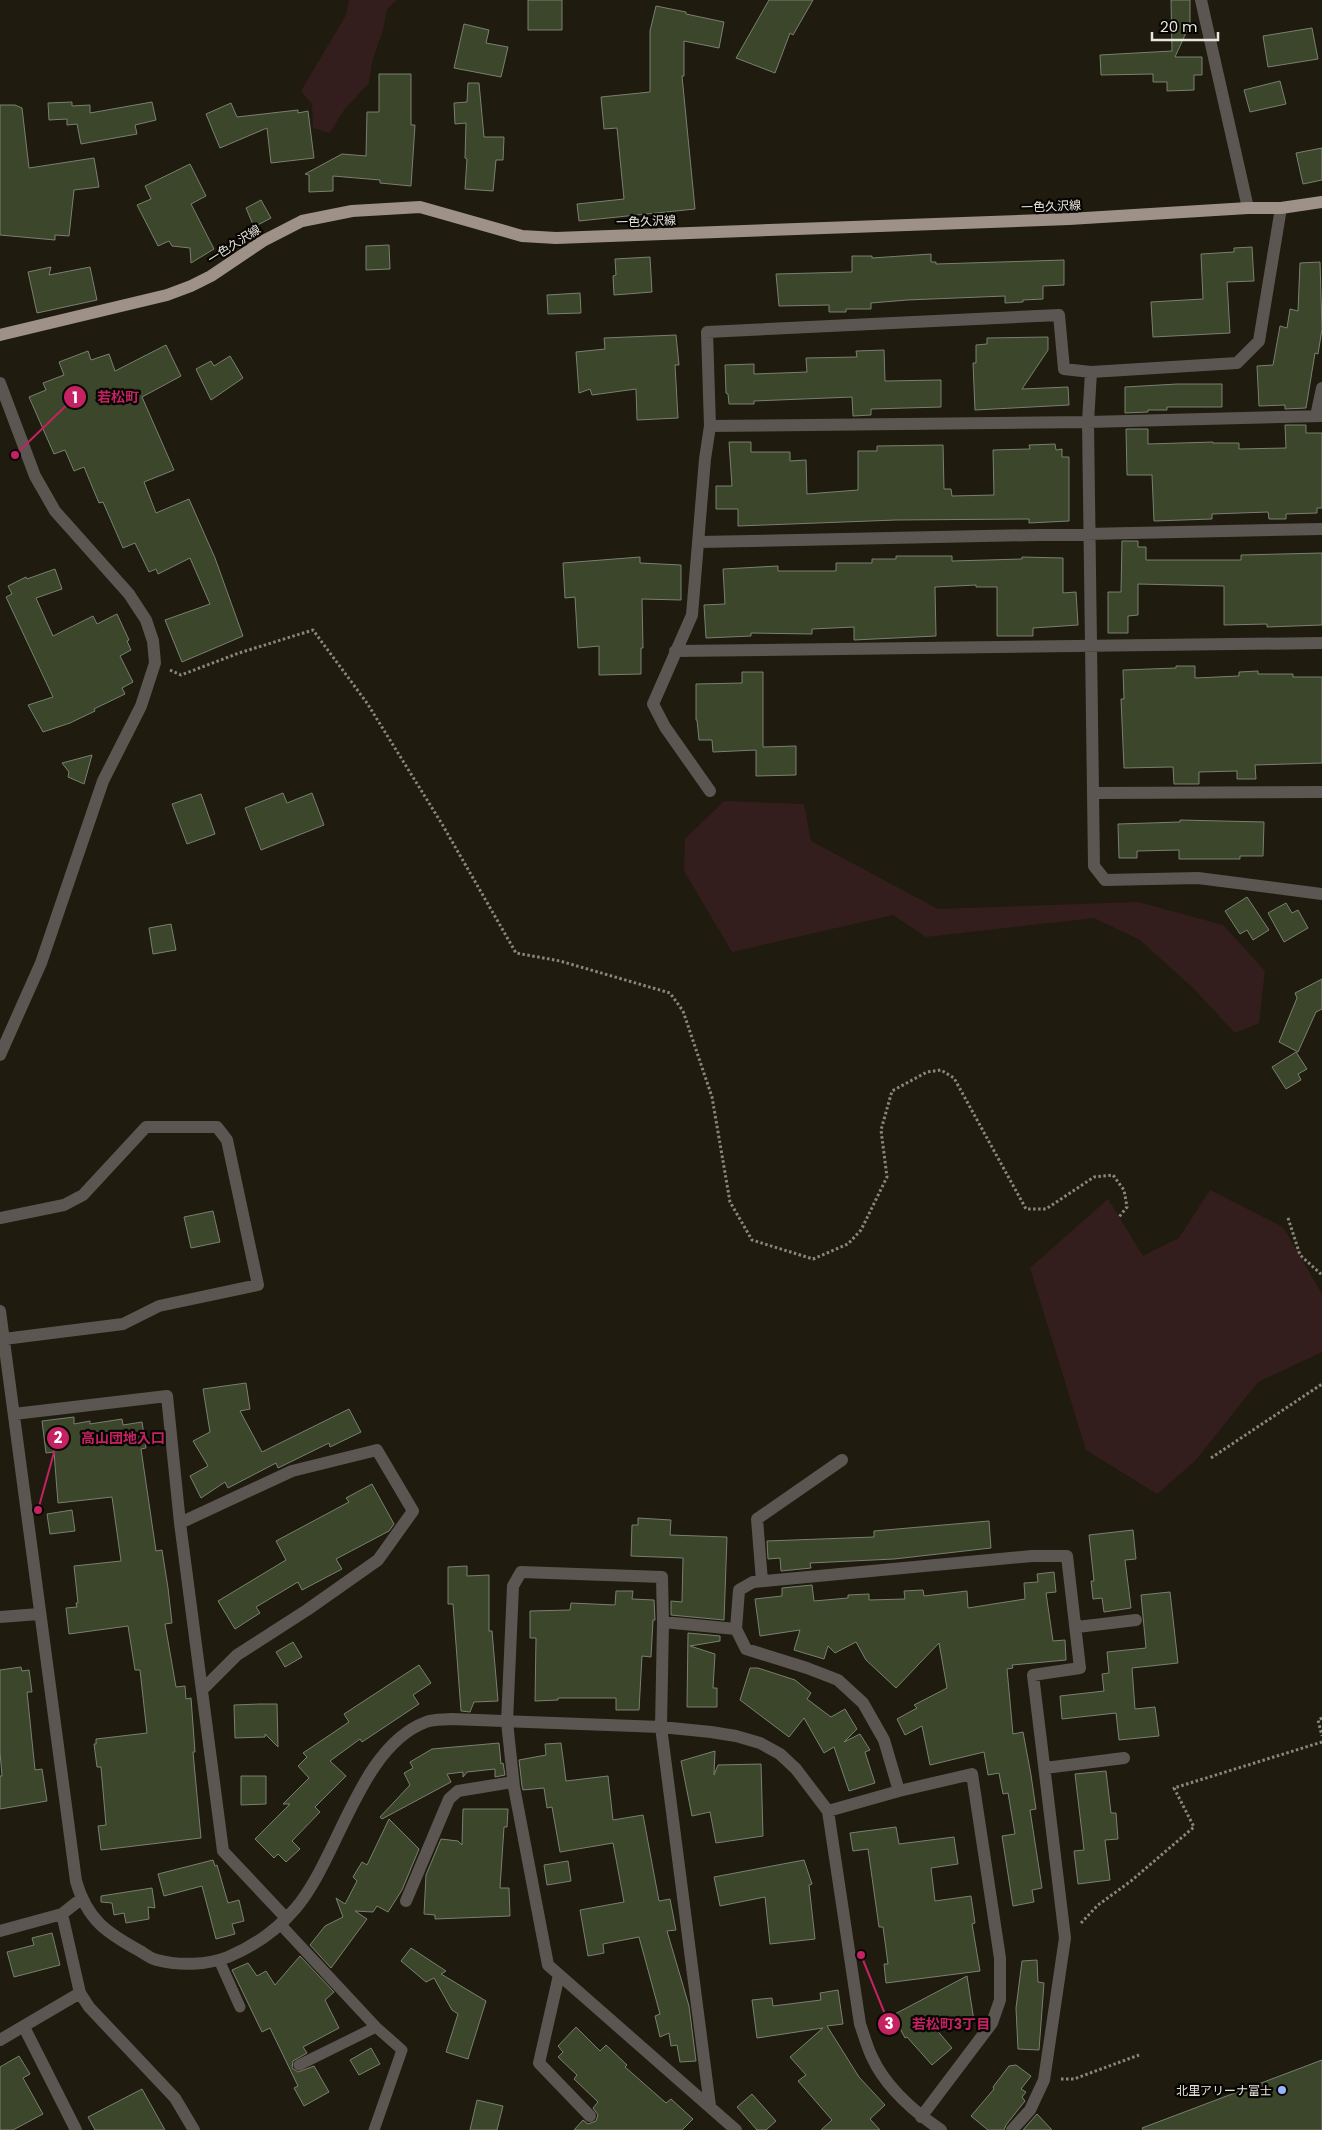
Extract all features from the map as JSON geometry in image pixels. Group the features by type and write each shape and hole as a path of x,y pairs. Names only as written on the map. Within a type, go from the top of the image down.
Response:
{"main road":[{"name":"一色久沢線","path":"0,336 167,295 211,276 263,241 302,221 352,211 420,207 522,236 556,238 1068,219 1248,208 1281,208 1322,202"}],"street":[{"path":"1201,0 1248,208"},
{"path":"710,791 665,726 653,704 692,616 705,459 710,426 707,332 1059,314 1064,369 1092,372 1237,363 1259,341 1281,208"},
{"path":"1092,372 1088,422 1088,534 1094,866 1105,880 1198,878 1322,894"},
{"path":"0,383 35,476 55,511 129,594 146,620 153,641 155,663 141,706 103,781 41,964 0,1056"},
{"path":"710,426 1088,422 1319,416 1322,388"},
{"path":"699,542 1322,529"},
{"path":"675,652 1322,643"},
{"path":"1094,793 1322,792"},
{"path":"0,1218 64,1205 84,1195 146,1126 217,1127 227,1140 258,1285 159,1306 123,1324 3,1344"},
{"path":"0,1312 76,1881 81,1899 96,1922 109,1934 156,1960 190,1963 219,1960 237,1953 264,1938 296,1908 324,1866 364,1782 377,1764 395,1743 408,1732 427,1722 452,1719 661,1727 736,1736 760,1744 780,1754 796,1768 828,1811 860,2024 872,2058 888,2085 921,2117 941,2130"},
{"path":"14,1414 166,1396 180,1523 223,1851 283,1921"},
{"path":"180,1523 292,1471 377,1450 412,1511 378,1560 307,1610 236,1655 203,1689"},
{"path":"762,1581 757,1519 842,1460"},
{"path":"899,1791 884,1740 863,1703 838,1680 746,1649 736,1629 739,1590 753,1582 762,1581 1032,1556 1068,1556 1080,1668 1033,1675 1066,1938 1044,2080 1030,2110 1012,2130"},
{"path":"710,2106 661,1727 662,1577 521,1572 513,1586 506,1722 513,1782 548,1965 736,2130"},
{"path":"0,1617 39,1614"},
{"path":"1077,1627 1136,1620"},
{"path":"663,1622 736,1629"},
{"path":"1045,1768 1124,1758"},
{"path":"828,1811 899,1791 972,1774 1000,1958 1000,2000 992,2022 921,2117"},
{"path":"406,1901 449,1799 458,1791 513,1782"},
{"path":"0,1931 62,1914 81,1899"},
{"path":"62,1914 80,1993 89,2007 176,2098 194,2130"},
{"path":"559,1975 539,2063 590,2116"},
{"path":"0,2040 80,1993"},
{"path":"24,2027 76,2130"}],"lane":[{"path":"283,1921 376,2026 402,2050 374,2130"},
{"path":"219,1960 240,2007"},
{"path":"299,2065 376,2026"}],"path":[{"path":"155,663 181,675 239,653 313,630 367,703 442,824 516,954 560,960 670,993 683,1011 712,1097 730,1202 752,1240 813,1259 848,1244 861,1230 887,1177 881,1130 892,1091 927,1072 941,1070 954,1078 1026,1209 1046,1209 1094,1176 1113,1175 1124,1190 1127,1207 1119,1217"},
{"path":"1288,1218 1300,1255 1322,1275"},
{"path":"1211,1458 1322,1384"},
{"path":"1322,1718 1318,1720 1322,1736"},
{"path":"1066,1938 1098,1905 1131,1881 1194,1827 1174,1788 1322,1742"},
{"path":"1044,2080 1074,2079 1139,2055"}],"shaded area":[{"path":"349,0 397,0 387,9 383,30 372,62 369,83 344,110 330,133 313,128 312,104 301,91 346,15"},
{"path":"724,801 804,804 811,841 938,909 1138,902 1223,925 1265,971 1259,1023 1235,1033 1193,988 1140,940 1094,918 926,937 893,915 732,952 684,871 685,839"},
{"path":"1210,1190 1283,1227 1322,1294 1322,1352 1258,1382 1195,1461 1157,1494 1086,1450 1030,1268 1108,1199 1143,1256 1179,1238"}],"building":[{"path":"528,0 562,0 562,30 528,30"},
{"path":"769,0 813,0 793,35 790,33 775,73 736,58"},
{"path":"1171,0 1190,0 1190,24 1175,57 1202,57 1202,75 1194,75 1194,90 1167,91 1167,82 1153,82 1153,74 1101,75 1100,55 1172,51"},
{"path":"656,6 724,22 719,48 684,41 684,76 682,76 695,209 579,221 577,204 624,199 617,128 604,129 601,97 650,92 650,31"},
{"path":"464,24 489,30 486,43 508,47 501,77 454,68"},
{"path":"1312,28 1318,59 1268,67 1263,36"},
{"path":"379,74 411,74 411,125 415,125 411,186 380,183 380,180 333,176 333,191 309,192 309,175 305,174 342,154 366,156 367,112 379,112"},
{"path":"1280,81 1286,104 1250,112 1244,90"},
{"path":"468,83 479,83 484,137 504,137 503,160 496,160 493,191 465,189 467,159 465,158 466,123 455,124 454,103 467,102"},
{"path":"72,102 72,106 90,105 90,113 152,102 156,120 135,125 137,134 81,144 77,124 67,125 67,119 49,120 48,103"},
{"path":"231,103 237,117 298,110 298,113 308,111 314,158 271,163 267,128 220,148 206,114"},
{"path":"0,105 15,105 22,108 29,168 94,158 99,187 74,190 69,236 55,235 55,240 0,235"},
{"path":"1322,148 1322,180 1303,184 1296,153"},
{"path":"190,164 206,196 191,204 214,249 191,263 190,248 172,246 169,241 158,246 137,205 151,199 145,186"},
{"path":"261,200 271,218 254,227 246,208"},
{"path":"389,245 390,269 366,270 366,246"},
{"path":"1252,247 1254,281 1227,282 1230,333 1153,337 1151,302 1203,299 1201,254 1234,252 1234,248"},
{"path":"931,254 931,262 936,262 936,264 1064,260 1064,285 1043,286 1043,299 1023,300 1023,302 1005,303 1005,296 907,300 871,303 871,309 846,309 846,312 829,312 829,305 779,306 776,274 852,272 852,256 872,256 872,258"},
{"path":"650,257 652,292 614,295 613,276 616,275 615,259"},
{"path":"1320,262 1322,329 1318,354 1315,353 1306,408 1285,409 1285,405 1259,406 1257,366 1273,365 1280,326 1287,328 1290,309 1298,311 1300,263"},
{"path":"51,267 49,275 90,267 97,300 37,313 28,272"},
{"path":"580,293 581,313 548,314 547,295"},
{"path":"676,335 679,365 675,365 678,418 637,420 636,389 592,395 590,389 579,393 576,352 605,349 604,338"},
{"path":"1048,337 1048,350 1022,389 1068,387 1069,405 975,410 973,363 976,363 976,345 987,344 987,338"},
{"path":"166,345 181,376 142,397 174,470 144,482 156,513 189,499 215,558 243,636 182,662 165,620 210,604 190,558 158,574 156,569 149,572 135,543 123,548 103,502 99,503 84,467 74,471 65,450 54,454 29,397 46,390 43,383 64,375 59,362 88,351 91,360 109,354 115,371"},
{"path":"884,350 885,381 941,380 941,407 871,409 871,415 853,416 852,397 754,401 754,404 729,404 728,394 726,393 725,365 754,364 754,374 807,372 806,358 857,357 856,351"},
{"path":"230,356 243,378 211,400 196,369 211,361 214,366"},
{"path":"1222,384 1222,407 1167,407 1167,410 1125,413 1125,387"},
{"path":"1285,425 1306,425 1306,433 1322,433 1322,508 1317,508 1317,513 1286,514 1286,519 1269,519 1268,512 1212,514 1212,519 1154,521 1152,475 1127,475 1126,429 1148,429 1148,444 1213,442 1239,443 1239,449 1286,448"},
{"path":"729,442 751,442 751,452 790,452 790,461 806,460 807,494 858,490 858,451 877,451 877,446 943,445 944,489 951,489 952,496 994,495 993,450 1030,449 1029,445 1055,444 1056,450 1062,449 1062,457 1069,457 1069,521 1029,523 1029,519 896,520 738,526 738,509 716,509 716,486 732,486"},
{"path":"1122,541 1138,541 1138,547 1146,547 1146,560 1241,560 1241,555 1322,553 1322,625 1267,627 1267,624 1224,625 1224,586 1138,584 1138,615 1128,616 1128,633 1108,633 1108,592 1121,592"},
{"path":"896,556 952,556 952,561 1022,559 1022,557 1063,558 1063,593 1076,592 1078,625 1033,628 1033,636 997,636 997,587 976,587 976,585 935,587 936,636 854,640 854,627 812,629 812,634 751,633 751,636 706,638 704,605 725,604 723,569 778,566 778,571 836,571 836,563 872,563 872,559 896,559"},
{"path":"640,557 640,563 681,565 681,600 642,599 643,648 641,648 641,674 599,675 599,646 578,648 575,597 565,598 563,563"},
{"path":"55,569 62,589 36,598 53,636 93,616 97,624 117,614 129,640 127,641 131,650 120,656 133,682 122,688 125,694 94,709 95,711 70,723 43,732 28,705 53,697 6,597 12,594 8,586 26,577 27,579"},
{"path":"1176,666 1195,666 1195,678 1239,676 1239,672 1258,671 1258,674 1293,674 1293,677 1322,677 1322,763 1255,765 1256,779 1237,779 1237,771 1199,772 1199,784 1174,784 1173,767 1124,768 1121,699 1124,699 1123,670 1176,668"},
{"path":"742,672 763,672 763,747 796,746 796,775 756,776 756,750 713,752 712,740 699,740 696,720 696,684 742,683"},
{"path":"92,755 84,784 68,777 69,772 62,763"},
{"path":"283,793 287,803 312,793 324,825 261,850 245,808"},
{"path":"201,794 215,834 187,844 172,804"},
{"path":"1180,820 1264,822 1263,856 1240,856 1240,859 1179,859 1179,850 1137,851 1137,858 1119,858 1118,824 1180,822"},
{"path":"1247,897 1269,930 1253,940 1247,930 1240,934 1225,911"},
{"path":"1286,903 1292,913 1298,910 1308,928 1284,942 1268,913"},
{"path":"171,924 176,950 153,954 149,928"},
{"path":"1322,979 1322,1009 1316,1012 1298,1052 1279,1042 1297,998 1295,993"},
{"path":"1296,1052 1307,1069 1298,1074 1301,1080 1286,1089 1272,1067"},
{"path":"213,1211 220,1242 191,1248 184,1217"},
{"path":"246,1383 250,1409 240,1411 262,1452 349,1409 361,1432 330,1447 329,1443 278,1468 276,1463 228,1488 225,1482 201,1498 190,1476 208,1466 193,1441 210,1432 203,1389"},
{"path":"74,1417 74,1424 90,1421 90,1424 122,1419 123,1425 142,1422 146,1448 141,1449 156,1551 162,1550 168,1588 172,1623 165,1624 176,1687 185,1686 186,1699 191,1698 195,1752 193,1752 201,1838 101,1850 98,1826 106,1825 101,1767 97,1767 94,1744 96,1744 96,1739 147,1733 140,1670 135,1670 128,1626 69,1634 66,1608 77,1607 76,1603 78,1603 74,1566 121,1561 112,1497 58,1503 54,1452 46,1453 42,1421"},
{"path":"372,1484 394,1524 389,1531 336,1559 342,1569 302,1590 298,1582 256,1607 260,1613 235,1629 218,1601 286,1560 276,1541 349,1502 346,1498"},
{"path":"72,1510 75,1531 50,1534 47,1514"},
{"path":"638,1518 671,1520 670,1535 727,1537 724,1620 671,1615 671,1601 682,1602 683,1558 631,1556 632,1525 638,1525"},
{"path":"989,1521 991,1548 894,1559 810,1563 811,1568 781,1571 780,1558 768,1559 767,1541 874,1537 874,1531"},
{"path":"1133,1530 1136,1559 1125,1560 1131,1608 1104,1612 1102,1598 1093,1599 1091,1581 1094,1581 1089,1535"},
{"path":"467,1566 467,1576 489,1575 489,1631 492,1631 498,1701 474,1702 470,1712 461,1711 453,1604 448,1604 448,1567"},
{"path":"1054,1572 1056,1592 1046,1593 1053,1641 1065,1640 1066,1660 1012,1665 1013,1668 1007,1669 1013,1734 1023,1732 1031,1775 1036,1809 1030,1810 1042,1888 1032,1890 1034,1902 1013,1906 1002,1836 1015,1834 1008,1793 1003,1794 999,1773 988,1775 984,1752 930,1765 922,1726 905,1735 897,1719 917,1708 914,1705 947,1688 939,1643 896,1688 866,1660 856,1642 835,1653 828,1646 824,1659 794,1650 800,1630 760,1636 755,1599 782,1596 782,1588 812,1585 814,1601 848,1598 848,1595 869,1594 869,1600 905,1599 904,1591 923,1590 924,1596 967,1591 968,1608 1025,1599 1024,1583 1038,1582 1037,1574"},
{"path":"616,1591 633,1591 632,1599 654,1600 655,1620 653,1620 651,1657 642,1656 639,1710 616,1710 616,1698 558,1698 558,1700 535,1701 536,1638 530,1638 530,1611 570,1610 571,1603 615,1605"},
{"path":"1170,1592 1178,1663 1132,1668 1135,1709 1155,1707 1159,1736 1119,1740 1116,1713 1062,1719 1060,1696 1104,1691 1102,1674 1109,1673 1107,1652 1146,1648 1141,1595"},
{"path":"688,1633 720,1636 720,1641 690,1646 715,1654 713,1688 717,1688 717,1707 687,1707"},
{"path":"293,1642 302,1657 285,1667 276,1652"},
{"path":"419,1665 431,1683 413,1695 419,1704 362,1742 360,1739 330,1761 346,1776 315,1807 320,1812 292,1841 300,1849 286,1862 278,1854 274,1858 255,1839 290,1804 283,1804 309,1778 298,1766 307,1757 303,1753 349,1722 344,1714"},
{"path":"21,1667 22,1671 29,1670 32,1692 27,1692 35,1770 42,1769 47,1801 0,1809 0,1776 2,1776 0,1752 0,1670"},
{"path":"750,1668 758,1668 795,1680 811,1693 807,1699 831,1717 845,1709 857,1729 844,1742 860,1734 870,1750 865,1752 875,1783 849,1791 834,1747 824,1753 804,1718 789,1737 740,1700"},
{"path":"277,1704 278,1747 265,1734 265,1737 235,1738 234,1705"},
{"path":"499,1743 501,1764 503,1763 505,1775 495,1777 495,1769 467,1772 463,1777 463,1772 447,1774 451,1782 382,1819 380,1817 410,1785 404,1773 413,1768 410,1762 432,1749"},
{"path":"561,1743 566,1781 608,1776 613,1820 643,1815 659,1901 670,1899 676,1930 667,1931 689,2006 696,2061 680,2062 677,2045 671,2046 669,2033 660,2037 655,2016 660,2014 639,1937 603,1944 604,1953 588,1956 580,1910 624,1902 613,1843 560,1852 552,1807 547,1808 544,1788 523,1790 522,1786 519,1760 546,1755 545,1744"},
{"path":"715,1751 714,1775 718,1765 761,1764 763,1836 716,1843 710,1812 692,1816 681,1761"},
{"path":"1106,1771 1111,1813 1116,1813 1118,1839 1105,1840 1110,1880 1078,1884 1074,1851 1084,1850 1075,1774"},
{"path":"241,1776 266,1776 266,1804 241,1805"},
{"path":"463,1809 508,1809 507,1827 504,1827 500,1888 509,1888 510,1916 435,1919 435,1915 424,1914 426,1875 441,1839 458,1841 462,1845"},
{"path":"389,1819 419,1849 402,1890 388,1912 377,1906 373,1912 355,1911 367,1919 331,1968 310,1945 325,1926 343,1917 336,1898 345,1904 357,1881 353,1877 362,1862 367,1865"},
{"path":"896,1827 899,1844 954,1837 958,1864 931,1868 935,1901 971,1896 975,1923 972,1924 980,1971 886,1983 884,1964 888,1964 883,1927 879,1927 868,1849 853,1851 850,1833"},
{"path":"213,1860 215,1866 217,1865 228,1903 239,1900 244,1921 232,1924 235,1934 216,1939 202,1886 164,1896 158,1874"},
{"path":"804,1860 812,1884 809,1885 815,1939 770,1944 765,1897 720,1906 714,1877"},
{"path":"568,1861 571,1881 547,1885 544,1865"},
{"path":"152,1888 155,1908 148,1907 149,1919 126,1923 124,1913 114,1915 112,1903 101,1902 101,1896"},
{"path":"52,1933 60,1965 14,1977 7,1952 34,1945 32,1938"},
{"path":"411,1948 446,1971 441,1974 486,2001 468,2059 446,2052 458,2014 452,2010 434,1978 426,1982 401,1961"},
{"path":"300,1956 334,1992 325,2000 339,2028 303,2047 307,2053 293,2061 292,2068 298,2072 314,2066 329,2092 304,2106 294,2088 298,2086 270,2028 262,2032 232,1970 248,1963 257,1976 266,1971 275,1985"},
{"path":"1037,1960 1038,1982 1044,1983 1039,2050 1018,2049 1016,2008 1022,1961"},
{"path":"967,1976 974,2021 935,2028 952,2048 932,2065 907,2037 905,2038 893,2015"},
{"path":"838,1990 843,2024 827,2026 859,2077 885,2105 870,2119 880,2130 821,2130 832,2120 798,2081 806,2075 790,2057 823,2028 757,2038 752,2000 772,1998 773,2006 821,2000 820,1993"},
{"path":"576,2027 600,2051 606,2045 627,2065 625,2067 666,2103 671,2099 693,2119 682,2130 574,2130 583,2120 588,2124 596,2121 598,2115 593,2108 598,2102 574,2079 577,2075 558,2057 563,2052 558,2046"},
{"path":"371,2048 380,2064 359,2075 350,2060"},
{"path":"19,2056 30,2074 23,2078 43,2114 13,2130 0,2130 0,2067"},
{"name":"北里アリーナ富士","path":"1322,2060 1322,2130 1143,2130 1142,2128"},
{"path":"1016,2065 1031,2076 1021,2089 1026,2092 1022,2097 1025,2101 1004,2130 988,2130 971,2116 994,2089 993,2087 1009,2066"},
{"path":"142,2089 165,2130 95,2130 88,2117"},
{"path":"752,2094 776,2121 766,2130 757,2130 737,2107"},
{"path":"477,2100 503,2106 497,2130 470,2130"},
{"path":"1037,2114 1052,2130 1023,2130"}],"place":[{"name":"若松町","path":"15,455"},
{"name":"高山団地入口","path":"38,1510"},
{"name":"若松町3丁目","path":"861,1955"},
{"name":"北里アリーナ富士","path":"1282,2090"}]}
